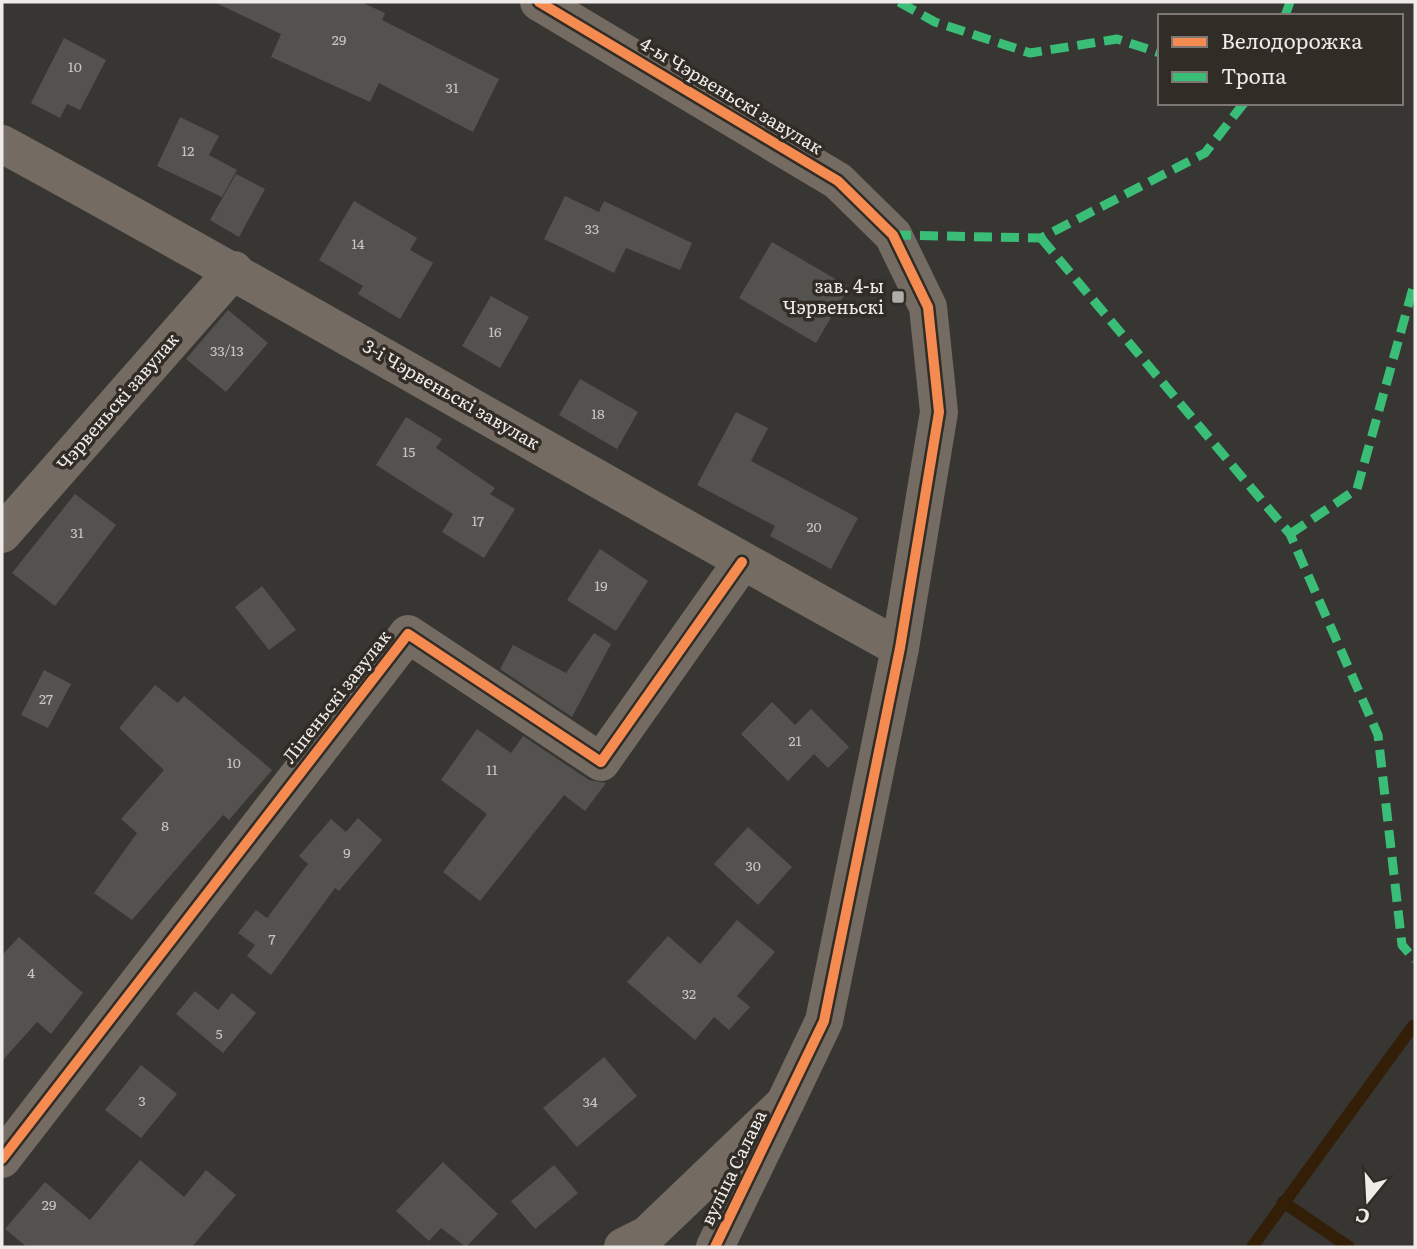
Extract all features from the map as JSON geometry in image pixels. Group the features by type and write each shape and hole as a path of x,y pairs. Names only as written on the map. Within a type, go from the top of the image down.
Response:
{"street":[{"name":"4-ы Чэрвеньскі завулак","path":"539,2 838,181 893,235 928,307 939,412 900,648 824,1021 785,1103"},
{"name":"3-і Чэрвеньскі завулак","path":"2,144 234,270 742,562 900,648"},
{"name":"Чэрвеньскі завулак","path":"2,534 234,270"},
{"name":"Ліпеньскі завулак","path":"2,1159 408,634 601,762 742,562"},
{"name":"вуліца Салава","path":"623,1247 647,1235 785,1103"},
{"name":"вуліца Салава","path":"715,1247 785,1103"}],"building":[{"path":"214,2 361,2 385,13 382,20 499,79 473,132 379,83 370,102 271,57 281,34"},
{"path":"64,38 106,60 80,110 67,104 60,118 31,103"},
{"path":"180,117 219,136 209,155 237,170 222,197 157,166"},
{"path":"236,174 265,189 239,237 210,220"},
{"path":"565,196 599,212 604,201 692,243 680,270 626,248 614,273 544,239"},
{"path":"354,201 417,238 410,250 433,263 400,319 358,294 363,286 319,260"},
{"path":"772,242 849,287 816,343 739,298"},
{"path":"491,296 529,317 500,368 462,346"},
{"path":"228,310 268,343 226,392 186,359"},
{"path":"580,379 638,412 617,449 559,415"},
{"path":"736,412 768,428 751,461 858,518 831,569 770,536 775,526 697,485"},
{"path":"406,417 442,439 436,448 495,488 490,494 515,509 484,558 442,532 453,514 376,465"},
{"path":"75,494 116,525 55,606 12,573"},
{"path":"600,549 648,581 616,631 567,600"},
{"path":"262,586 296,630 269,650 235,607"},
{"path":"594,633 611,644 572,717 500,669 513,645 566,673"},
{"path":"44,670 71,684 48,728 21,715"},
{"path":"155,685 178,703 184,696 272,770 229,820 223,815 132,920 94,893 137,833 121,819 164,770 119,728"},
{"path":"772,702 795,725 811,709 849,747 828,768 814,754 788,781 741,734"},
{"path":"477,729 511,753 523,736 589,780 606,783 585,811 564,795 480,901 443,872 487,814 441,780"},
{"path":"358,818 382,840 339,891 335,888 271,975 247,956 255,945 238,933 256,910 267,918 308,864 299,856 331,819 346,832"},
{"path":"748,827 792,867 758,905 714,864"},
{"path":"737,920 775,952 737,996 750,1007 729,1030 714,1017 695,1040 627,982 668,936 700,964"},
{"path":"19,937 83,993 51,1034 37,1022 2,1061 2,955"},
{"path":"195,991 218,1010 232,993 256,1013 223,1053 176,1014"},
{"path":"604,1057 637,1096 577,1147 543,1108"},
{"path":"141,1065 177,1094 141,1138 105,1110"},
{"path":"140,1160 184,1197 206,1170 236,1195 192,1247 27,1247 5,1229 45,1182 90,1220"},
{"path":"443,1162 498,1214 466,1247 441,1228 429,1241 396,1211"},
{"path":"554,1165 578,1193 535,1229 511,1201"}],"waterway":[{"path":"1252,1247 1413,1026"},
{"path":"1283,1202 1349,1247"}],"marked path":[{"path":"899,2 935,22 1030,53 1117,39 1158,52"},
{"path":"1286,14 1290,2"},
{"path":"893,235 1041,238 1205,153 1242,105"},
{"path":"1041,238 1290,534 1378,735 1402,945 1415,960"},
{"path":"1290,534 1357,489 1415,281"}],"cycle path":[{"path":"539,2 838,181 893,235 928,307 939,412 900,648 824,1021 715,1247"},
{"path":"2,1159 408,634 601,762 742,562"}],"place":[{"name":"зав. 4-ы Чэрвеньскі","path":"898,297"}]}
